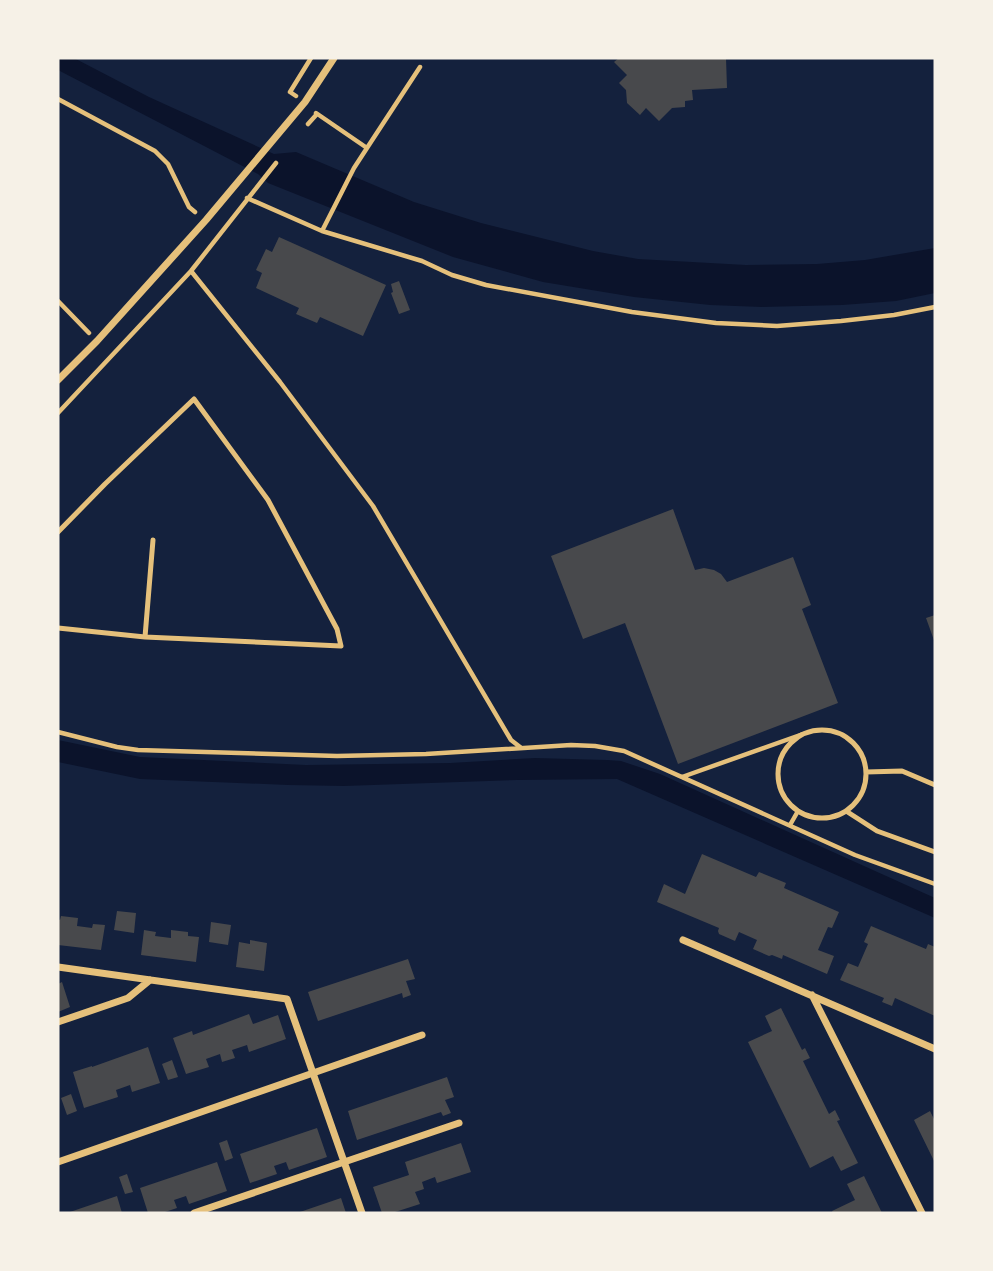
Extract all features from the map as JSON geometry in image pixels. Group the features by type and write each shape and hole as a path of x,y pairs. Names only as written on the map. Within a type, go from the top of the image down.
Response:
{"street":[{"path":"58,380 97,341 281,132 334,58"},
{"path":"683,940 935,1049"},
{"path":"58,968 287,999 362,1213"},
{"path":"58,1022 128,998 150,980"},
{"path":"813,995 922,1213"},
{"path":"58,1162 422,1035"},
{"path":"194,1213 459,1123"}],"lane":[{"path":"58,532 194,399 268,500 337,629 341,646 145,637 58,628"},
{"path":"145,637 153,540"},
{"path":"832,731 856,746 863,758 866,772 864,787 857,801 846,811 833,817 819,818 805,815 793,807 784,796 778,768 783,754 803,734 832,731"},
{"path":"866,772 902,771 935,785"},
{"path":"846,811 877,831 935,852"}],"path":[{"path":"322,231 354,168 420,67"},
{"path":"58,99 155,151 168,164 189,207 206,219"},
{"path":"305,102 317,114 367,148"},
{"path":"58,413 191,271 282,155"},
{"path":"247,198 322,231 422,261 452,275 486,285 589,305 745,326 800,325 894,315 935,307"},
{"path":"191,271 280,382 373,506 511,740 524,748"},
{"path":"58,301 97,341"},
{"path":"58,732 138,750 337,756 426,754 570,745 624,751 855,855 935,884"},
{"path":"681,777 803,734"},
{"path":"790,825 798,811"}],"water":[{"path":"58,58 74,58 149,97 274,154 296,152 414,202 481,223 593,251 638,259 746,265 865,260 935,248 935,293 896,301 762,307 634,297 543,282 453,257 268,183 258,174 58,70"},
{"path":"58,740 140,757 306,765 450,763 535,758 621,761 660,774 935,898 935,918 617,779 344,786 140,779 58,762"}],"building":[{"path":"619,58 726,58 727,88 692,90 693,100 685,101 685,107 672,108 659,121 646,108 640,115 627,103 626,90 619,83 627,75 614,62"},
{"path":"279,237 386,285 363,336 320,317 317,323 296,314 299,308 256,288 262,273 256,270 266,249 272,252"},
{"path":"399,281 410,310 399,314 391,293 391,284"},
{"path":"673,509 695,570 714,570 727,582 793,557 811,605 802,609 838,703 678,764 625,623 583,639 551,556"},
{"path":"935,615 935,643 926,618"},
{"path":"702,854 756,877 759,872 786,883 784,888 839,912 832,928 828,927 818,950 834,956 827,974 783,955 782,959 769,956 753,949 757,940 739,932 735,941 719,934 719,928 657,902 664,884 685,894"},
{"path":"117,911 136,913 134,933 114,930"},
{"path":"61,916 78,918 77,926 92,928 93,924 105,925 101,950 58,945 58,919 60,920"},
{"path":"211,922 231,925 228,945 209,942"},
{"path":"871,926 926,949 928,944 935,947 935,1016 895,998 892,1006 882,1002 884,998 840,980 848,963 858,967 868,944 864,942"},
{"path":"144,930 156,932 155,936 171,938 171,930 188,932 188,936 199,937 196,962 141,955"},
{"path":"250,940 267,943 264,971 236,967 239,942 250,944"},
{"path":"408,959 415,979 406,981 411,995 403,998 402,993 318,1021 308,992"},
{"path":"62,982 70,1007 58,1012 58,984"},
{"path":"781,1008 802,1050 805,1048 810,1058 803,1061 829,1114 835,1110 840,1120 837,1121 858,1163 841,1171 833,1156 810,1168 748,1042 772,1031 765,1016"},
{"path":"249,1014 253,1024 278,1015 286,1039 249,1052 247,1045 232,1050 235,1058 222,1062 220,1054 206,1059 209,1067 186,1074 173,1038 192,1031 193,1035"},
{"path":"148,1047 160,1083 132,1092 130,1085 116,1090 118,1097 84,1108 73,1072"},
{"path":"172,1060 178,1077 168,1080 162,1064"},
{"path":"447,1077 454,1097 445,1100 451,1113 443,1116 441,1112 357,1140 348,1111"},
{"path":"71,1094 77,1111 67,1115 61,1098"},
{"path":"930,1111 935,1121 935,1163 914,1120"},
{"path":"317,1128 327,1157 289,1170 286,1162 274,1166 277,1174 250,1183 240,1154"},
{"path":"227,1140 233,1158 225,1161 219,1143"},
{"path":"461,1143 471,1172 437,1183 435,1177 422,1182 424,1189 415,1192 420,1204 392,1213 382,1213 373,1187 409,1175 405,1162"},
{"path":"217,1162 227,1191 189,1204 186,1196 174,1200 177,1208 162,1213 148,1213 140,1188"},
{"path":"127,1174 133,1192 125,1194 119,1177"},
{"path":"864,1176 882,1213 833,1213 832,1211 855,1200 847,1184"},
{"path":"117,1196 122,1213 67,1213"},
{"path":"341,1198 346,1213 297,1213"}]}
